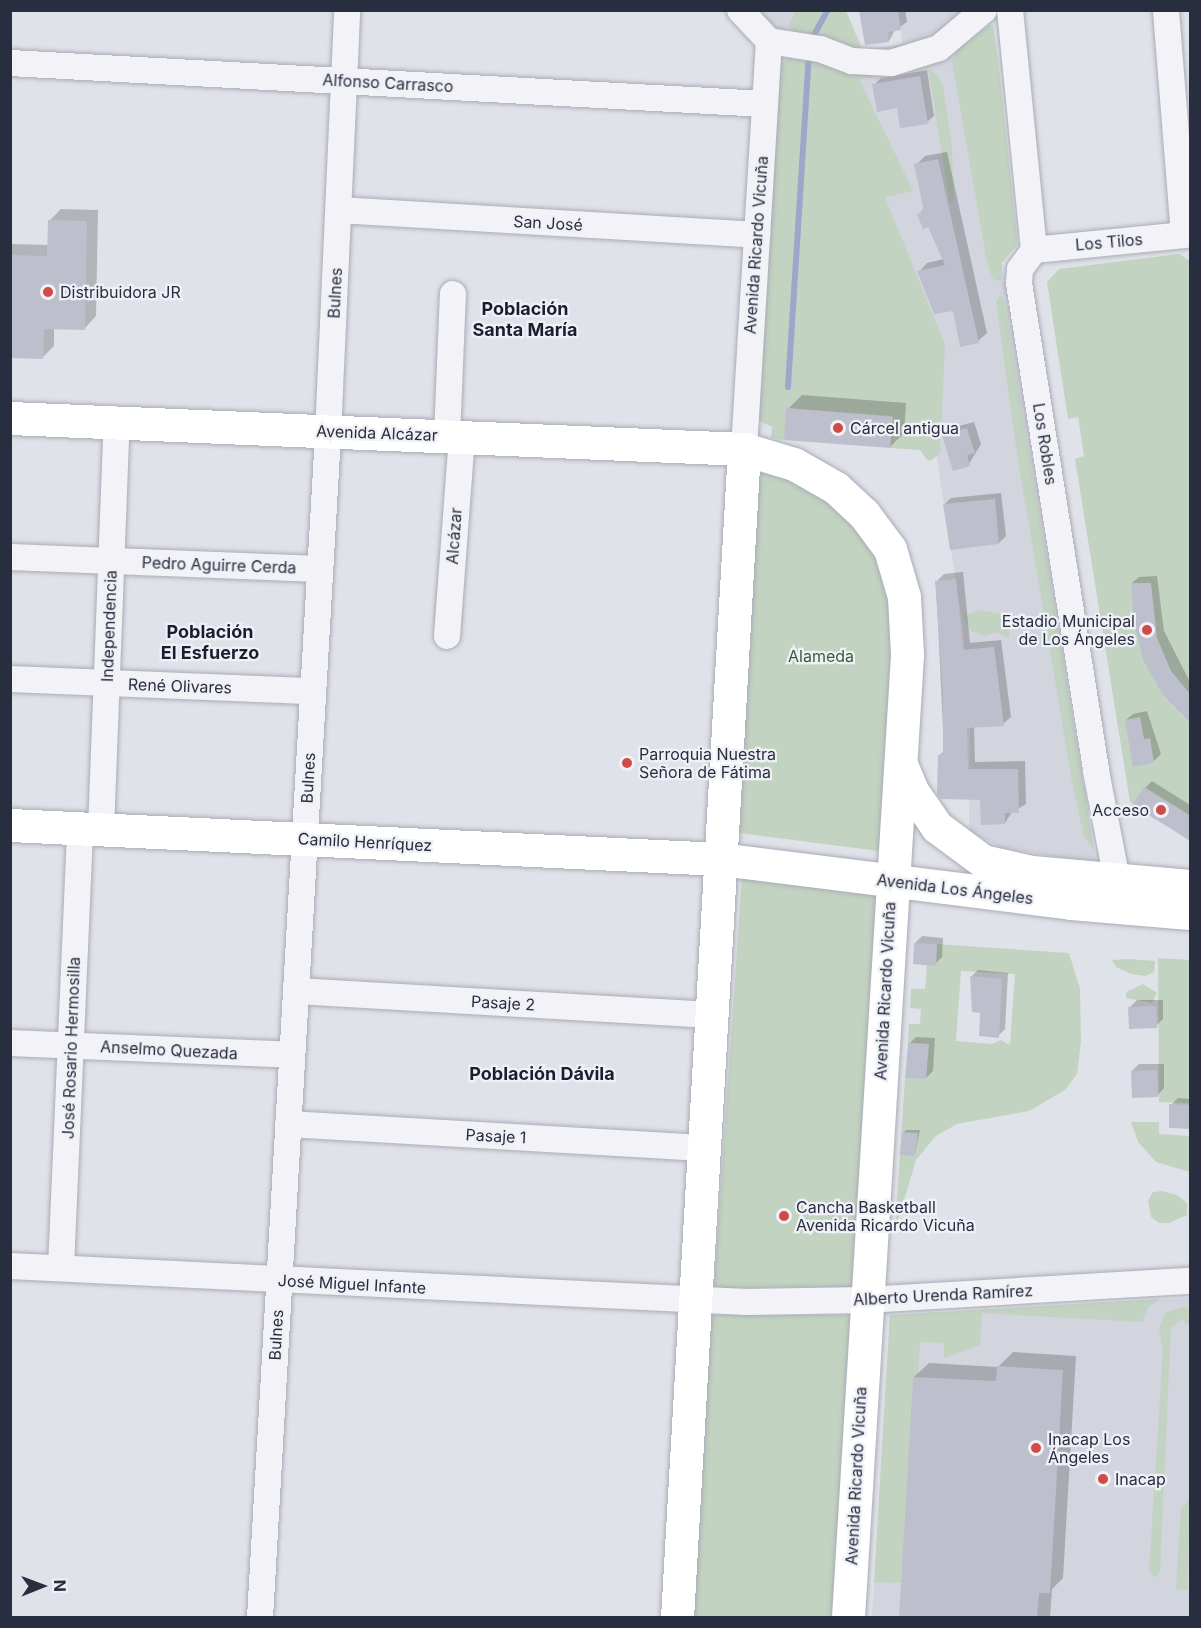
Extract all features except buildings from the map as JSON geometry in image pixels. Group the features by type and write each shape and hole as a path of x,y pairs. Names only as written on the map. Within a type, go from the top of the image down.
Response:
{"main road":[{"name":"Avenida Alcázar","path":"10,418 744,449"},
{"name":"Avenida Ricardo Vicuña","path":"677,1617 744,449 794,464 836,488 864,514 890,549 900,573 908,623 848,1617"},
{"name":"Avenida Los Ángeles","path":"901,762 904,776 928,817 945,836 976,857 1014,869 1191,886"},
{"name":"Camilo Henríquez","path":"10,825 720,859"},
{"name":"Avenida Los Ángeles","path":"720,859 1071,903 1191,913"}],"street":[{"name":"Bulnes","path":"260,1617 328,431 347,10"},
{"path":"740,10 769,42 810,47 852,61 904,61 939,48 984,10"},
{"path":"1010,10 1034,250"},
{"path":"1166,10 1180,57 1186,172"},
{"name":"Avenida Ricardo Vicuña","path":"744,449 769,42"},
{"name":"Alfonso Carrasco","path":"10,63 765,104"},
{"name":"Los Tilos","path":"1034,250 1184,235 1186,172"},
{"name":"San José","path":"339,210 757,235"},
{"name":"Los Robles","path":"1034,250 1020,269 1019,284 1096,771 1117,880"},
{"name":"Alcázar","path":"447,636 454,436 453,294"},
{"name":"Independencia","path":"91,829 107,683 117,422"},
{"name":"Pedro Aguirre Cerda","path":"10,557 320,569"},
{"name":"René Olivares","path":"10,679 313,691"},
{"name":"José Rosario Hermosilla","path":"61,1268 71,1046 91,829"},
{"name":"Pasaje 2","path":"296,991 711,1015"},
{"name":"Anselmo Quezada","path":"10,1043 291,1055"},
{"name":"Pasaje 1","path":"288,1124 703,1148"},
{"name":"José Miguel Infante","path":"10,1266 694,1300"},
{"name":"Alberto Urenda Ramírez","path":"694,1300 866,1300 1191,1281"}],"shaded area":[{"path":"742,11 846,11 863,50 903,44 898,11 962,11 1096,863 1002,848 969,831 970,728 963,627 930,415"},
{"name":"Inacap Los Ángeles","path":"1190,1298 1190,1617 872,1618 890,1315"}],"green space":[{"path":"795,11 846,11 862,50 909,44 908,50 882,56 793,32 789,25"},
{"path":"989,25 993,25 998,59 1017,237 1017,245 1002,263 1001,280 997,281 992,278 986,257 952,61 956,51"},
{"path":"795,55 928,68 859,79 913,191 885,197 945,345 940,453 928,461 920,450 890,448 892,416 787,408 784,440 771,438 772,427 760,421 758,415 780,64"},
{"path":"928,68 937,75 943,85 952,148 954,200 950,204"},
{"name":"Estadio Municipal de Los Ángeles","path":"1179,254 1190,261 1190,841 1130,802 1075,459 1084,456 1078,417 1068,419 1047,282 1059,269"},
{"path":"1000,295 1004,299 1094,850 1084,836 1072,782 1017,454 996,302"},
{"name":"Alameda","path":"753,464 835,499 893,575 886,852 732,832"},
{"path":"981,610 1010,616 1009,638 996,632 985,636 971,631 963,616"},
{"path":"742,875 884,894 860,1287 714,1288"},
{"path":"937,944 1069,953 1080,989 1081,1042 1077,1074 1065,1090 1029,1111 957,1124 936,1136 916,1160 895,1230 905,1078 926,1077 928,1044 908,1043 909,1024 920,1024 921,1009 910,1008 911,989 925,989 927,965 936,965","holes":["961,971 1015,974 1010,1045 1001,1040 992,1044 956,1041"]},
{"path":"1158,958 1190,960 1190,1103 1159,1102"},
{"path":"1112,960 1155,961 1154,972 1145,976 1131,974 1116,967"},
{"path":"1143,984 1157,993 1152,1003 1126,998 1126,992"},
{"path":"1131,1122 1159,1122 1159,1134 1190,1136 1190,1172 1156,1162 1138,1142"},
{"path":"1162,1191 1177,1195 1187,1203 1187,1215 1169,1223 1159,1223 1151,1217 1148,1201 1153,1192"},
{"path":"1160,1299 1148,1307 1143,1322 982,1313 980,1345 944,1358 944,1343 920,1342 918,1377 913,1377 901,1583 874,1582 890,1315"},
{"path":"1185,1307 1190,1309 1190,1327 1182,1319 1171,1328 1160,1571 1155,1578 1149,1570 1163,1350 1159,1328 1166,1312"},
{"path":"709,1315 859,1315 842,1617 690,1618"},
{"path":"1190,1500 1187,1590 1176,1589 1181,1508"}],"waterway":[{"path":"810,42 828,10"},
{"path":"788,387 809,53"}],"place":[{"name":"Distribuidora JR","path":"48,292"},
{"name":"Cárcel antigua","path":"838,428"},
{"name":"Estadio Municipal de Los Ángeles","path":"1147,630"},
{"name":"Parroquia Nuestra Señora de Fátima","path":"627,763"},
{"name":"Acceso","path":"1161,810"},
{"name":"Cancha Basketball Avenida Ricardo Vicuña","path":"784,1216"},
{"name":"Inacap Los Ángeles","path":"1036,1448"},
{"name":"Inacap","path":"1103,1479"}],"district":[{"name":"Población Santa María","path":"525,320"},
{"name":"Población El Esfuerzo","path":"210,643"},
{"name":"Población Dávila","path":"542,1074"}]}
